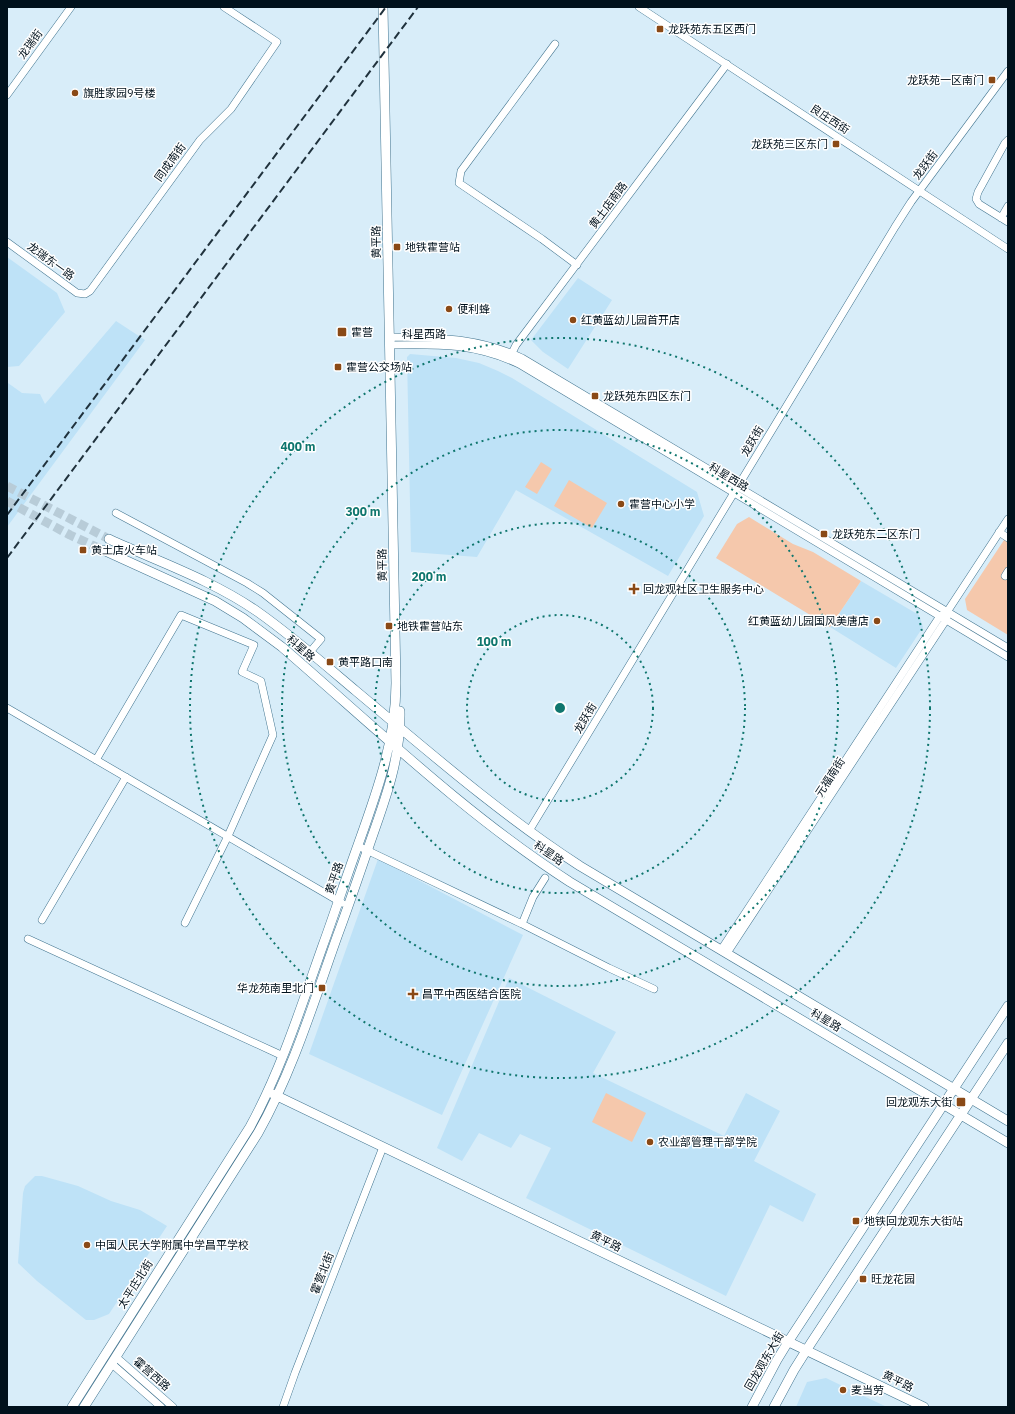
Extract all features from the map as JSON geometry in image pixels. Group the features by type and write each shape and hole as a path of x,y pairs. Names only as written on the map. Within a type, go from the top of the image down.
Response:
{"main road":[{"name":"黄平路","path":"383,7 392,341"},
{"name":"黄平路","path":"278,1096 367,851 389,787 398,748 387,7"},
{"name":"科星路","path":"109,539 202,580 232,596 268,620 310,652 471,787 580,866 1008,1121"},
{"name":"科星路","path":"103,550 201,594 243,618 282,647 473,812 570,882 1008,1143"},
{"name":"黄平路","path":"397,725 390,741 378,789 339,901 283,1056 268,1092 924,1407"},
{"name":"回龙观东大街","path":"752,1407 788,1342 1008,1006"},
{"path":"774,1407 806,1350 1008,1043"},
{"name":"太平庄北街","path":"72,1407 250,1127 268,1092"},
{"name":"太平庄北街","path":"84,1407 258,1133 278,1096"}],"street":[{"name":"龙瑞街","path":"7,95 71,7"},
{"name":"同成南街","path":"83,294 90,291 200,140 231,109 277,42 224,7"},
{"name":"良庄西街","path":"639,7 1008,248"},
{"path":"555,44 461,171 459,183 542,239 576,265"},
{"name":"黄土店南路","path":"510,356 516,345 727,64"},
{"name":"龙跃街","path":"530,831 895,227 1008,71"},
{"path":"1008,140 978,192 976,199 979,204 1008,222"},
{"path":"1001,218 1008,206"},
{"name":"龙瑞东一路","path":"7,242 75,292 83,294"},
{"name":"科星西路","path":"392,341 445,338 468,340 492,346 510,356 524,367 1008,648"},
{"name":"科星西路","path":"736,490 1008,657"},
{"path":"116,512 263,593 321,639 310,652"},
{"name":"元福南街","path":"724,951 1008,519"},
{"path":"999,532 1008,538"},
{"path":"96,760 181,615 254,645 242,672 261,681 273,735 228,836 185,923"},
{"path":"7,708 348,906"},
{"path":"42,920 126,777"},
{"path":"358,846 654,989"},
{"path":"522,924 533,897 545,878"},
{"path":"28,939 283,1056"},
{"name":"霍营北街","path":"283,1407 383,1147"},
{"name":"霍营西路","path":"114,1360 161,1407"},
{"name":"霍营西路","path":"114,1360 173,1407"}],"shaded area":[{"path":"7,257 57,293 65,312 19,366 7,367"},
{"name":"红黄蓝幼儿园首开店","path":"578,278 612,300 568,369 543,352 531,340"},
{"path":"116,321 145,340 7,527 8,383 22,393 40,394 45,404"},
{"path":"410,354 456,358 479,363 498,371 512,378 697,492 704,516 668,576 516,490 477,557 411,552 407,357"},
{"path":"541,462 552,469 537,494 525,487"},
{"path":"569,480 607,503 592,528 554,506"},
{"path":"749,517 793,544 813,552 861,581 830,627 716,558 737,524"},
{"path":"1008,534 1008,635 967,610 965,599"},
{"name":"红黄蓝幼儿园国风美唐店","path":"861,581 919,615 923,627 896,668 830,627"},
{"name":"昌平中西医结合医院","path":"378,859 523,935 442,1115 309,1054"},
{"name":"农业部管理干部学院","path":"509,978 616,1032 593,1073 724,1136 746,1093 780,1111 754,1161 816,1194 803,1222 770,1205 726,1296 526,1198 551,1148 520,1134 511,1148 479,1133 462,1161 437,1148"},
{"path":"606,1093 646,1113 632,1142 592,1122"},
{"name":"中国人民大学附属中学昌平学校","path":"35,1176 42,1176 78,1186 111,1201 140,1210 167,1226 109,1314 94,1320 86,1320 37,1281 18,1263 23,1193 25,1186"},
{"path":"826,1378 887,1407 796,1407 807,1382"}],"tunnel":[{"path":"7,486 109,539"},
{"path":"7,501 70,535 103,550"}],"railway":[{"path":"7,515 386,7"},
{"path":"7,558 418,7"}],"place":[{"name":"龙跃苑东五区西门","path":"660,29"},
{"name":"龙跃苑一区南门","path":"992,80"},
{"name":"旗胜家园9号楼","path":"75,93"},
{"name":"龙跃苑三区东门","path":"836,144"},
{"name":"地铁霍营站","path":"397,247"},
{"name":"便利蜂","path":"449,309"},
{"name":"红黄蓝幼儿园首开店","path":"573,320"},
{"name":"霍营","path":"342,332"},
{"name":"霍营公交场站","path":"338,367"},
{"name":"龙跃苑东四区东门","path":"595,396"},
{"name":"霍营中心小学","path":"621,504"},
{"name":"龙跃苑东二区东门","path":"824,534"},
{"name":"黄土店火车站","path":"83,550"},
{"name":"回龙观社区卫生服务中心","path":"634,589"},
{"name":"红黄蓝幼儿园国风美唐店","path":"877,621"},
{"name":"地铁霍营站东","path":"389,626"},
{"name":"黄平路口南","path":"330,662"},
{"name":"华龙苑南里北门","path":"322,988"},
{"name":"昌平中西医结合医院","path":"413,994"},
{"name":"回龙观东大街","path":"961,1102"},
{"name":"农业部管理干部学院","path":"650,1142"},
{"name":"地铁回龙观东大街站","path":"856,1221"},
{"name":"中国人民大学附属中学昌平学校","path":"87,1245"},
{"name":"旺龙花园","path":"863,1279"},
{"name":"麦当劳","path":"843,1390"}]}
